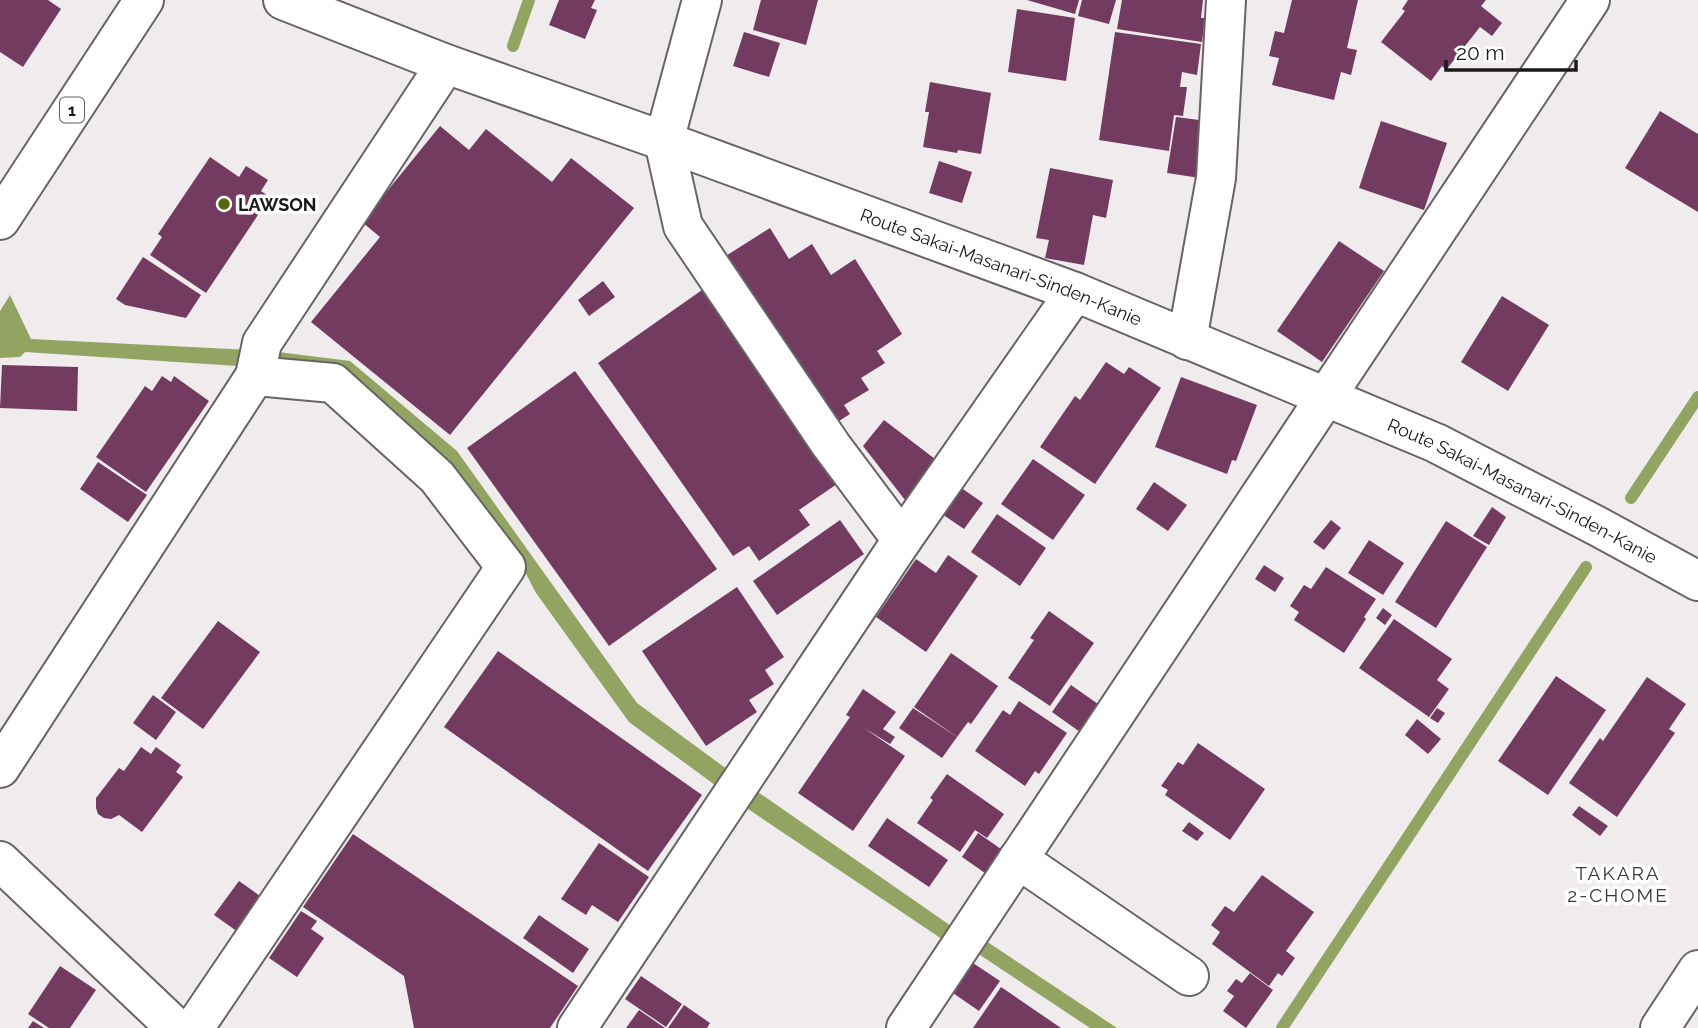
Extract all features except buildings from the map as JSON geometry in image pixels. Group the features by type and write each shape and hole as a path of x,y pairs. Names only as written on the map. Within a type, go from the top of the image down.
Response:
{"main road":[{"name":"1","path":"0,220 144,0"},
{"name":"Route Sakai-Masanari-Sinden-Kanie","path":"283,0 446,64 1075,292 1436,443 1698,581"},
{"path":"702,0 664,141 683,226 831,445 902,540"},
{"path":"1187,340 1216,178 1226,0"},
{"path":"906,1028 1590,0"},
{"path":"0,768 446,64"},
{"path":"577,1028 902,540 1075,292"},
{"path":"194,1028 506,567 437,478 333,383 259,360"},
{"path":"1018,859 1189,976"},
{"path":"0,861 176,1028"},
{"path":"1660,1028 1698,970"}],"shaded area":[{"path":"10,295 31,339 270,351 350,361 457,451 637,703 758,792 954,928 945,941 745,807 629,722 536,593 522,566 341,373 25,352 20,357 0,358 0,311"},
{"path":"986,941 1117,1028 1090,1028 977,953"}],"waterway":[{"path":"513,46 529,0"},
{"path":"1631,498 1698,397"},
{"path":"1282,1028 1586,567"}],"place":[{"name":"LAWSON","path":"224,204"}],"district":[{"name":"TAKARA 2-CHOME","path":"1618,884"}]}
